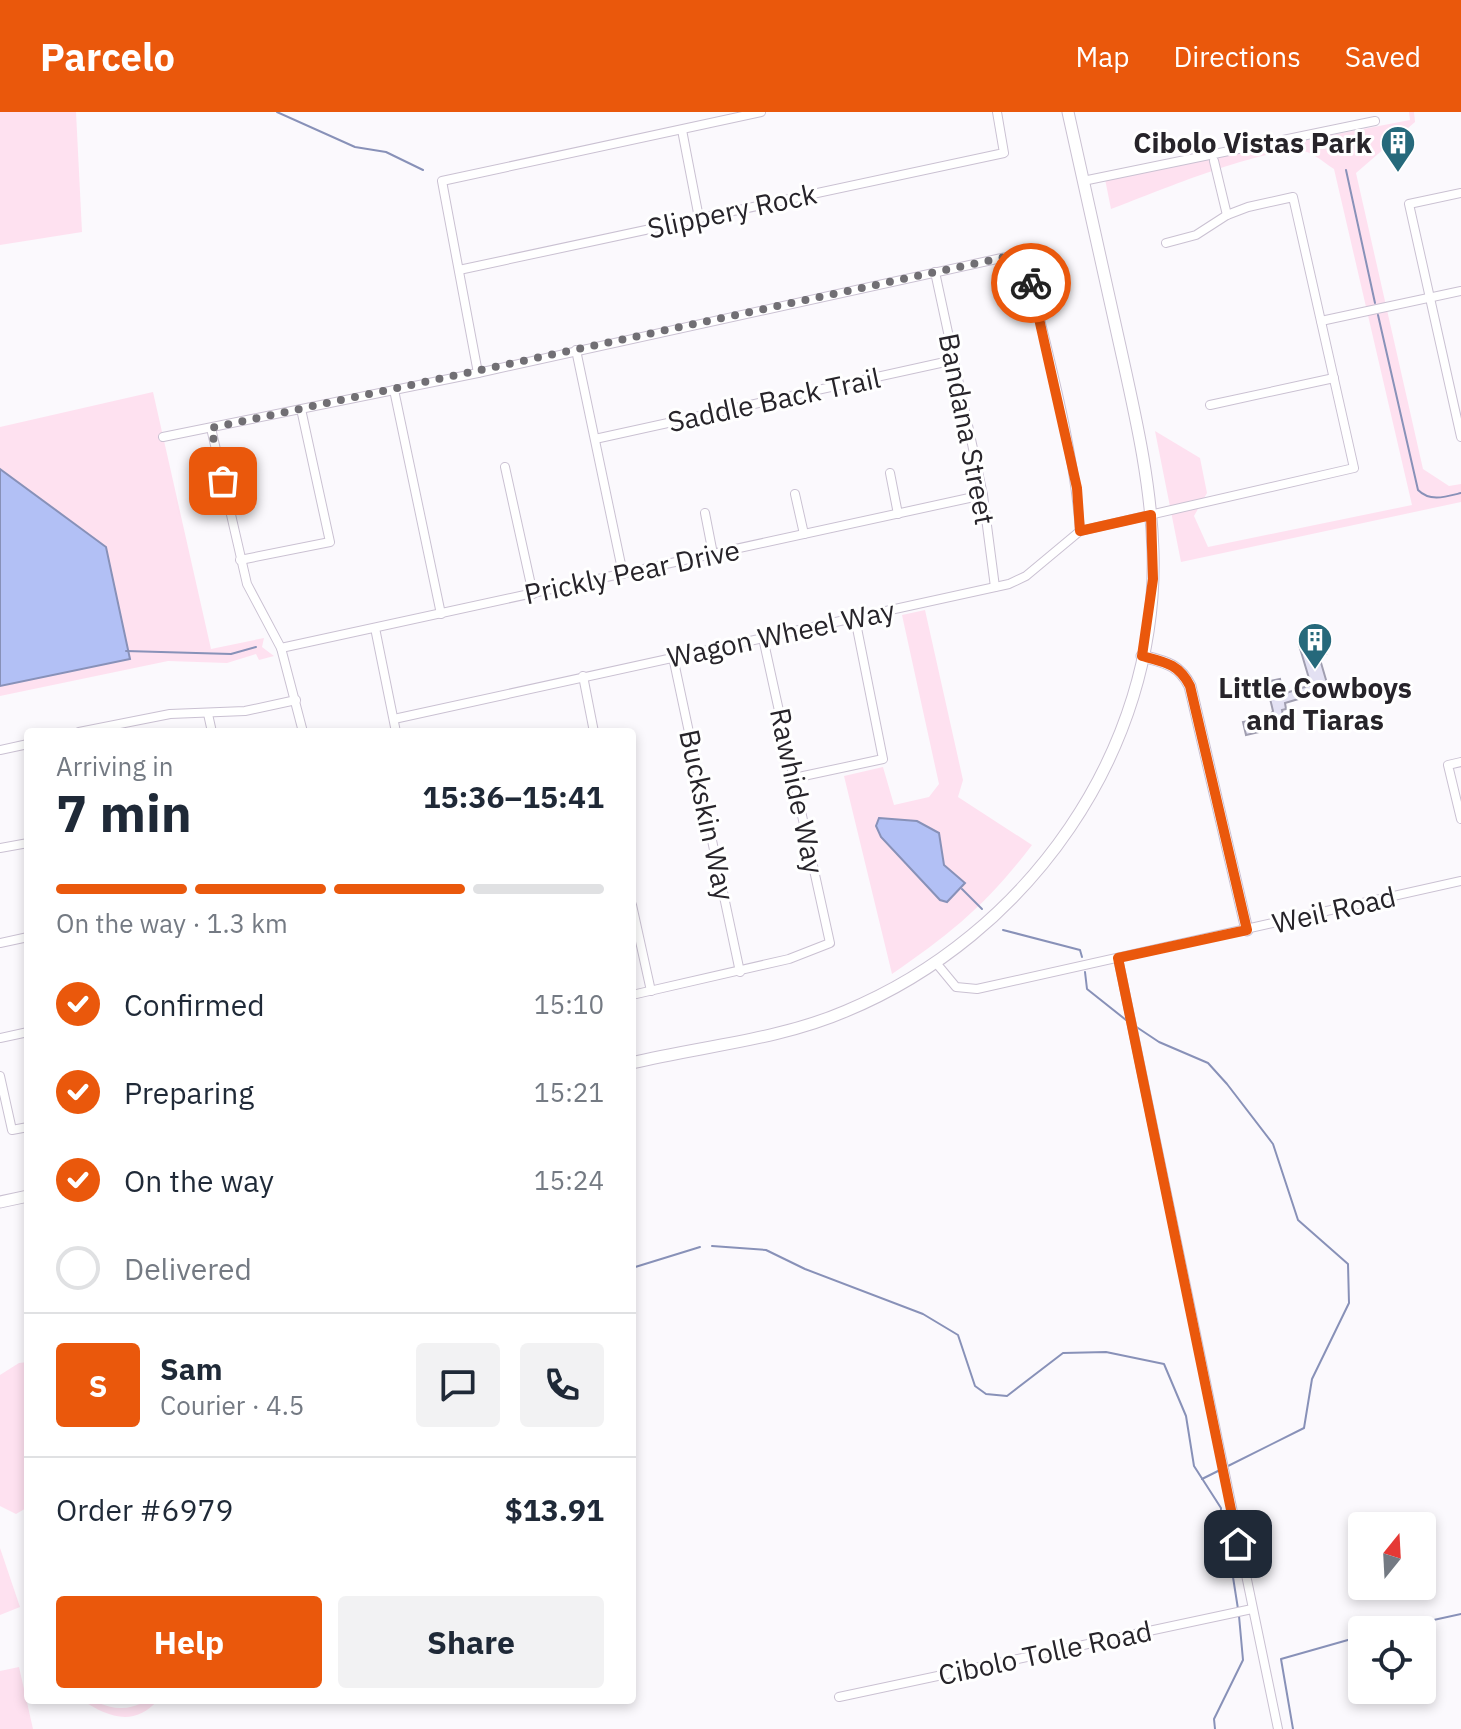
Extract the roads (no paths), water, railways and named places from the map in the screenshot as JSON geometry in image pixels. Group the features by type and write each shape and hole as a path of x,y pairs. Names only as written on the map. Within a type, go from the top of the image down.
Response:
{"main road":[{"path":"636,1062 829,1018 890,991 937,964 1003,908 1061,844 1087,803 1106,763 1127,712 1142,656 1153,579 1151,515 1134,408 1068,112"},
{"path":"1142,656 1168,662 1182,670 1190,686 1247,930"},
{"path":"0,1202 24,1197"}],"street":[{"path":"478,373 442,181 761,112"},
{"name":"Slippery Rock","path":"459,270 1004,153 997,112"},
{"path":"1083,181 1375,121"},
{"path":"682,130 699,218"},
{"path":"1214,161 1227,215"},
{"path":"1461,193 1409,204 1429,298 1456,391 1461,437"},
{"path":"1166,243 1196,235 1227,215 1293,197 1334,378 1210,405"},
{"path":"163,437 478,373 1024,253 1071,457 1080,531"},
{"name":"Bandana Street","path":"935,272 983,495 995,587"},
{"path":"1321,321 1461,291"},
{"path":"576,350 623,574"},
{"name":"Saddle Back Trail","path":"595,439 954,360"},
{"name":"Wagon Wheel Way","path":"394,719 995,587 1026,576 1080,531 1354,468 1334,378"},
{"path":"394,390 441,614"},
{"path":"240,560 330,542 301,409"},
{"path":"211,428 247,584 281,648 302,728"},
{"path":"505,467 533,594"},
{"path":"890,473 898,514"},
{"path":"795,494 804,534"},
{"name":"Prickly Pear Drive","path":"281,648 983,495"},
{"path":"705,513 713,554"},
{"path":"794,778 883,759 855,618"},
{"path":"375,628 395,728"},
{"name":"Rawhide Way","path":"740,972 789,959 830,943 763,638"},
{"name":"Buckskin Way","path":"673,657 740,972"},
{"path":"583,676 593,728"},
{"path":"113,728 193,711 208,714 245,711 296,700"},
{"path":"208,714 211,728"},
{"path":"0,750 24,745"},
{"path":"1461,762 1448,765 1461,819"},
{"path":"0,848 24,844"},
{"name":"Weil Road","path":"937,964 949,981 966,990 1461,881"},
{"path":"636,923 651,991"},
{"path":"0,943 24,938"},
{"path":"1118,958 1278,1729"},
{"path":"636,994 740,972"},
{"path":"0,1038 24,1033"},
{"path":"0,1076 12,1130 24,1128"},
{"name":"Cibolo Tolle Road","path":"839,1697 1252,1609"}],"water":[{"path":"0,469 106,547 130,659 0,686"},
{"path":"879,818 917,821 939,833 944,865 965,883 947,902 940,900 881,837 876,826"}],"waterway":[{"path":"277,112 355,147 386,152 423,170"},
{"path":"1346,170 1375,303"},
{"path":"1378,315 1418,490 1433,497 1461,493"},
{"path":"126,651 231,654 256,647"},
{"path":"962,889 982,909"},
{"path":"1003,930 1080,950 1082,957"},
{"path":"1085,972 1087,989 1126,1020"},
{"path":"1135,1026 1159,1042 1208,1063 1227,1084 1273,1144 1298,1220 1348,1264 1349,1303 1312,1379 1304,1428 1226,1467"},
{"path":"712,1246 766,1250 805,1269 923,1314 958,1335 975,1386 986,1394 1007,1396 1063,1353 1106,1352 1164,1364 1186,1416 1194,1466 1221,1508 1220,1530 1230,1558 1238,1609"},
{"path":"636,1267 700,1247"},
{"path":"1202,1479 1220,1470"},
{"path":"1436,1619 1461,1614"},
{"path":"1215,1729 1214,1719 1243,1660 1239,1616"},
{"path":"1293,1729 1281,1659 1348,1640"}],"place":[{"name":"Cibolo Vistas Park","path":"1398,174"},
{"name":"Little Cowboys and Tiaras","path":"1315,671"}]}
